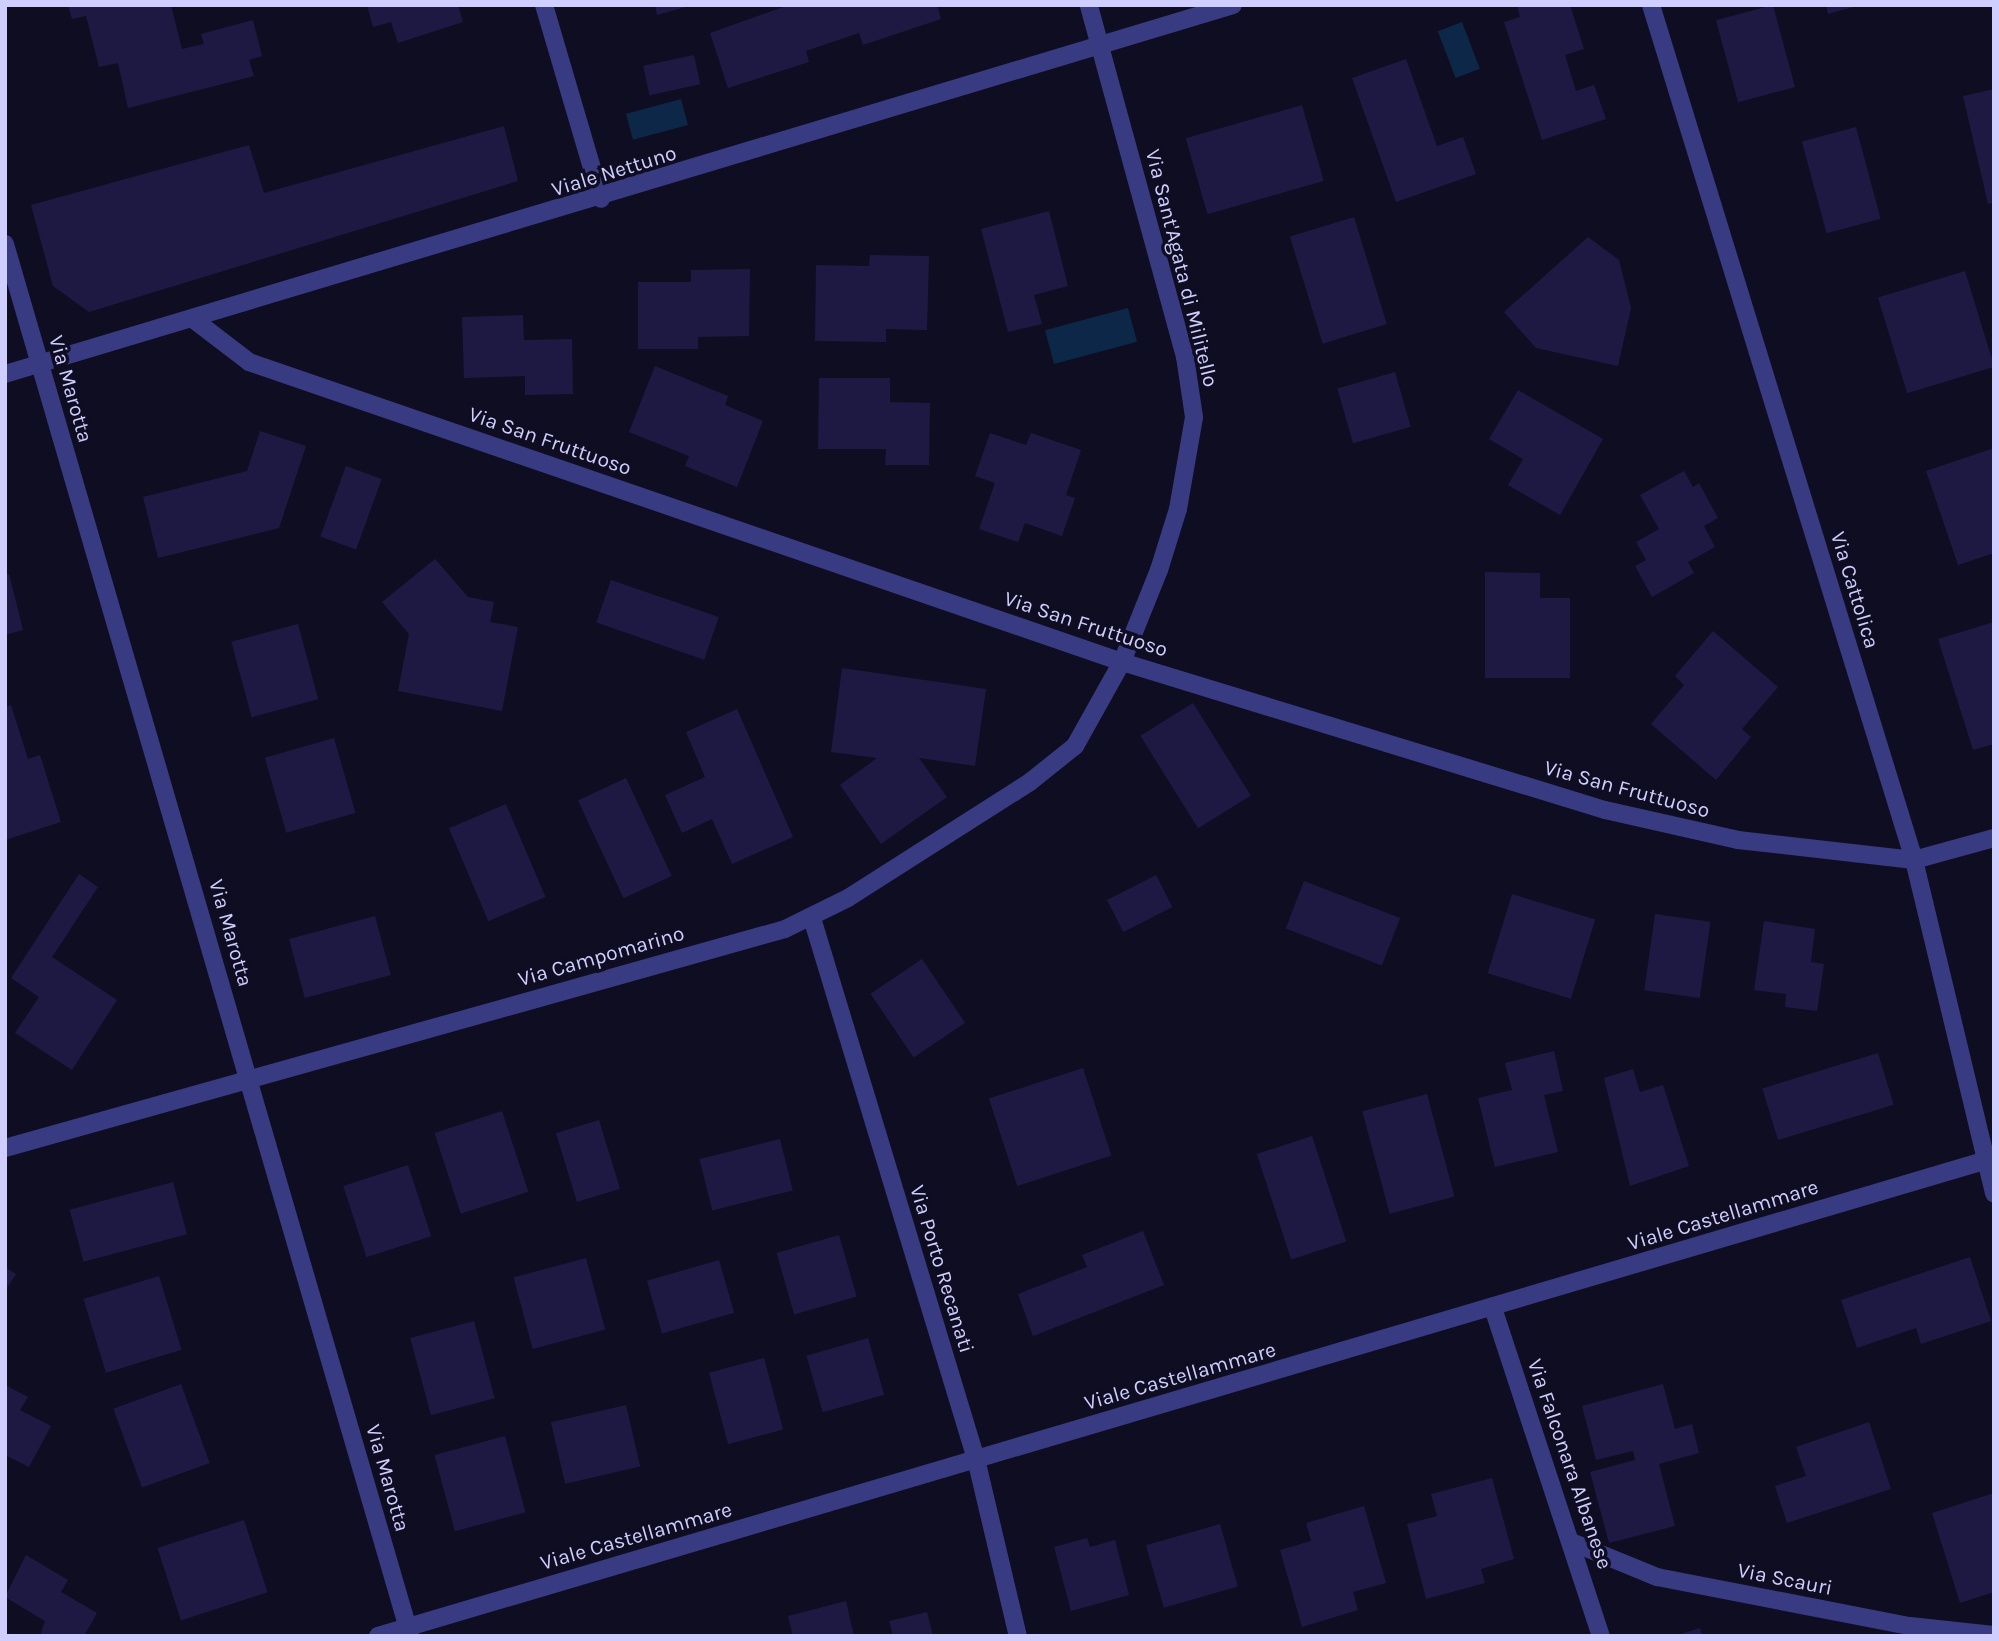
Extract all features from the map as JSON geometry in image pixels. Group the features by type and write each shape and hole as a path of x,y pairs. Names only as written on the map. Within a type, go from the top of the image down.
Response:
{"street":[{"path":"544,5 601,200"},
{"name":"Via Sant'Agata di Militello","path":"1089,5 1193,402 1178,509 1122,662"},
{"name":"Viale Nettuno","path":"5,374 601,200 1233,5"},
{"name":"Via Cattolica","path":"1651,5 1914,860 1989,1159 1994,1194"},
{"name":"Via Marotta","path":"5,244 250,1077 409,1631"},
{"name":"Via San Fruttuoso","path":"193,319 249,362 1122,662 1649,821 1738,839 1914,860 1994,838"},
{"name":"Via Campomarino","path":"5,1148 812,918 1058,761 1082,737 1122,662"},
{"name":"Via Porto Recanati","path":"812,918 976,1459 1018,1636"},
{"name":"Viale Castellammare","path":"378,1636 409,1631 976,1459 1989,1159"},
{"name":"Via Falconara Albanese","path":"1493,1308 1574,1544 1601,1636"},
{"name":"Via Scauri","path":"1574,1544 1657,1577 1910,1626 1994,1634"}],"water":[{"path":"1462,22 1480,69 1456,78 1438,31"},
{"path":"681,99 688,125 633,140 626,114"},
{"path":"1128,308 1137,342 1054,364 1045,330"}],"building":[{"path":"68,5 171,5 182,49 204,44 201,34 253,20 262,56 249,60 254,76 128,108 118,63 99,67 86,16 72,19"},
{"path":"367,5 458,5 463,22 398,43 391,22 373,27"},
{"path":"655,5 689,5 689,6 657,15"},
{"path":"789,5 937,5 941,19 863,45 859,33 806,51 809,62 728,88 710,33"},
{"path":"1517,5 1570,5 1584,49 1565,55 1576,91 1594,85 1606,119 1542,140 1504,22 1520,17"},
{"path":"1773,5 1795,87 1738,102 1716,20"},
{"path":"1826,5 1857,5 1857,6 1828,14"},
{"path":"694,55 700,84 649,95 643,66"},
{"path":"1406,59 1437,146 1463,137 1476,174 1396,202 1352,78"},
{"path":"1994,89 1994,202 1988,204 1963,96"},
{"path":"1302,105 1324,181 1207,214 1186,138"},
{"path":"504,126 518,181 89,312 53,286 31,205 249,145 264,193"},
{"path":"1856,127 1881,219 1826,233 1802,141"},
{"path":"1049,211 1068,286 1034,295 1042,324 1008,332 981,229"},
{"path":"1354,217 1387,324 1323,344 1290,237"},
{"path":"1588,237 1619,260 1631,308 1618,366 1536,348 1504,312"},
{"path":"870,255 929,256 927,330 886,329 886,342 815,341 816,265 869,266"},
{"path":"750,269 749,336 698,337 698,349 638,349 638,282 691,282 691,270"},
{"path":"1965,271 1994,367 1907,393 1878,298"},
{"path":"523,315 524,340 572,339 573,394 525,395 525,376 464,378 462,317"},
{"path":"655,366 728,396 725,405 763,421 737,487 685,466 689,456 629,432"},
{"path":"1395,372 1411,427 1353,443 1337,389"},
{"path":"819,378 890,378 890,402 930,403 929,465 885,465 886,449 818,449"},
{"path":"1518,390 1603,439 1560,515 1508,485 1523,459 1489,439"},
{"path":"260,431 306,446 279,528 158,558 143,497 247,471"},
{"path":"990,433 1026,445 1031,433 1081,450 1066,495 1075,498 1062,536 1025,523 1018,542 979,529 995,483 975,476"},
{"path":"1994,448 1994,553 1958,565 1926,471"},
{"path":"346,466 382,479 356,549 320,536"},
{"path":"1684,471 1693,487 1699,483 1718,518 1704,526 1715,547 1688,562 1694,573 1652,597 1635,566 1646,560 1636,542 1659,529 1640,495"},
{"path":"435,559 468,597 494,602 490,622 518,627 502,711 398,691 409,634 382,602"},
{"path":"1485,572 1540,573 1540,598 1570,598 1570,678 1485,678"},
{"path":"9,574 23,630 5,635 5,575"},
{"path":"611,580 719,617 704,660 596,623"},
{"path":"1994,622 1994,744 1973,750 1938,639"},
{"path":"298,624 318,699 252,717 231,642"},
{"path":"1713,631 1778,687 1742,729 1751,737 1716,780 1651,724 1684,685 1675,676"},
{"path":"842,668 986,689 975,766 919,758 947,797 881,844 840,785 877,758 831,752"},
{"path":"1193,703 1251,795 1198,828 1140,736"},
{"path":"11,705 28,759 40,755 61,822 5,840 5,707"},
{"path":"737,709 793,837 732,864 712,819 682,833 665,795 705,777 686,732"},
{"path":"334,738 355,813 286,833 265,758"},
{"path":"626,778 672,876 624,898 578,800"},
{"path":"506,804 545,897 488,921 449,828"},
{"path":"79,874 98,887 52,957 117,1000 72,1070 15,1033 39,997 11,978"},
{"path":"1156,875 1172,907 1123,932 1107,900"},
{"path":"1304,881 1400,918 1382,966 1286,929"},
{"path":"1512,894 1595,919 1571,999 1488,973"},
{"path":"1655,914 1710,922 1700,998 1644,990"},
{"path":"375,916 391,975 305,998 289,939"},
{"path":"1764,921 1815,929 1811,962 1824,964 1817,1011 1785,1007 1786,994 1754,990"},
{"path":"922,959 965,1023 914,1058 871,994"},
{"path":"1554,1051 1563,1091 1544,1095 1558,1152 1495,1167 1478,1098 1512,1090 1505,1063"},
{"path":"1878,1053 1894,1105 1778,1140 1762,1088"},
{"path":"1083,1068 1111,1155 1017,1186 989,1099"},
{"path":"1633,1069 1640,1092 1663,1085 1689,1166 1630,1186 1604,1078"},
{"path":"1427,1094 1454,1196 1390,1214 1362,1111"},
{"path":"502,1111 528,1192 461,1214 434,1133"},
{"path":"599,1120 620,1189 577,1202 556,1133"},
{"path":"1312,1136 1346,1242 1291,1259 1257,1154"},
{"path":"780,1139 793,1190 712,1211 699,1159"},
{"path":"408,1165 431,1236 367,1257 343,1186"},
{"path":"173,1182 187,1234 84,1262 70,1210"},
{"path":"1143,1231 1164,1285 1033,1336 1018,1294 1087,1267 1082,1255"},
{"path":"839,1235 857,1297 794,1314 777,1253"},
{"path":"1970,1257 1991,1321 1921,1344 1916,1328 1857,1348 1841,1300"},
{"path":"586,1258 605,1329 533,1349 514,1277"},
{"path":"719,1260 734,1313 662,1334 647,1281"},
{"path":"5,1267 16,1274 5,1291"},
{"path":"159,1276 182,1350 106,1373 83,1299"},
{"path":"474,1321 495,1398 431,1415 410,1338"},
{"path":"868,1338 884,1395 823,1412 806,1356"},
{"path":"764,1358 783,1429 728,1444 709,1373"},
{"path":"181,1384 210,1463 142,1488 113,1409"},
{"path":"1663,1384 1675,1429 1692,1424 1699,1453 1659,1464 1675,1526 1609,1543 1590,1472 1635,1460 1633,1451 1596,1460 1582,1406"},
{"path":"5,1385 28,1397 20,1410 51,1426 29,1467 5,1455"},
{"path":"626,1405 640,1466 565,1484 551,1422"},
{"path":"1869,1422 1891,1489 1787,1523 1775,1486 1806,1476 1796,1447"},
{"path":"505,1436 525,1512 455,1531 434,1455"},
{"path":"1492,1478 1514,1559 1481,1569 1485,1583 1426,1599 1407,1524 1437,1516 1431,1494"},
{"path":"1994,1493 1994,1592 1960,1603 1932,1513"},
{"path":"1364,1506 1386,1583 1353,1592 1358,1610 1302,1627 1280,1550 1311,1541 1306,1523"},
{"path":"244,1520 267,1592 181,1620 157,1548"},
{"path":"1220,1524 1238,1586 1164,1608 1146,1545"},
{"path":"1087,1538 1090,1547 1115,1540 1129,1595 1071,1611 1054,1547"},
{"path":"26,1555 68,1580 61,1592 97,1613 84,1636 40,1636 45,1621 5,1597"},
{"path":"846,1601 854,1636 793,1636 788,1616"},
{"path":"927,1612 933,1636 893,1636 889,1621"},
{"path":"1700,1628 1702,1636 1678,1635"}]}
